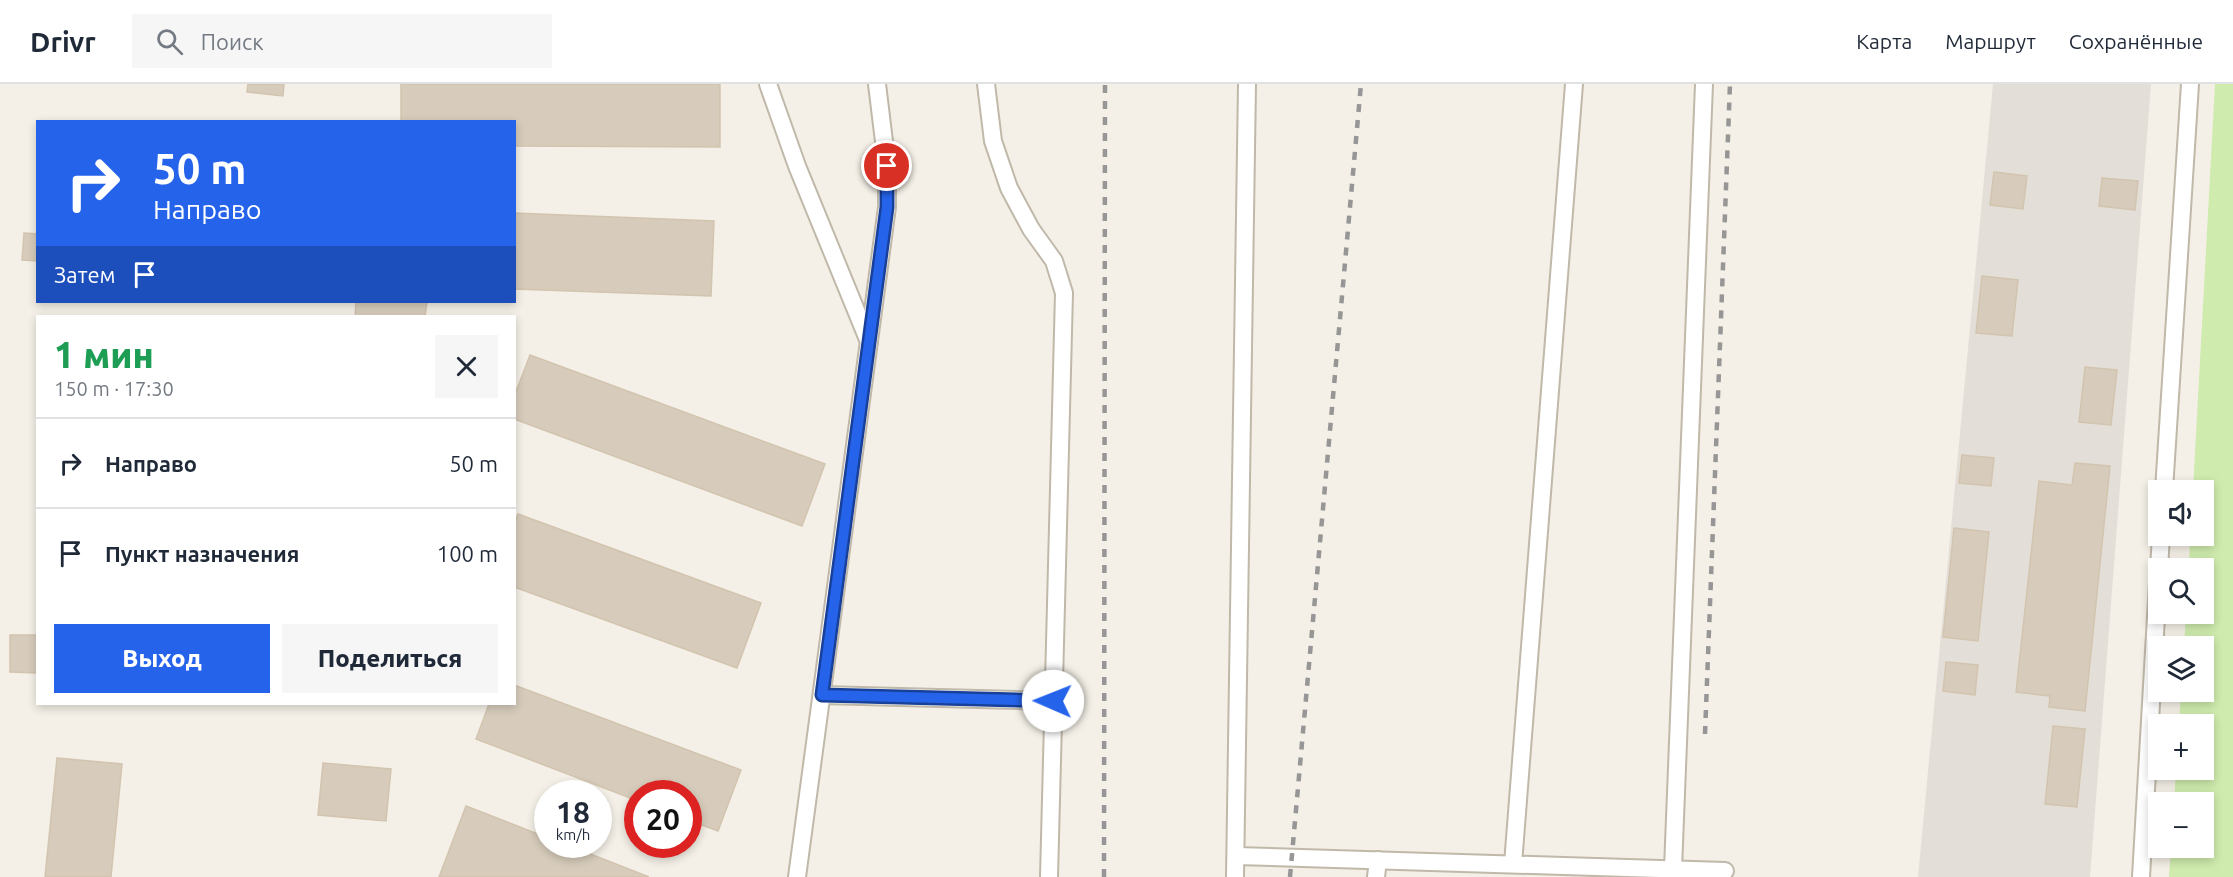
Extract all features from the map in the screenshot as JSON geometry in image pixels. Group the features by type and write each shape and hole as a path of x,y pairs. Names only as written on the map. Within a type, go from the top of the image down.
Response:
{"lane":[{"path":"768,84 797,166 869,343"},
{"path":"797,877 887,207 887,166 877,84"},
{"path":"986,84 993,141 1009,188 1031,229 1054,261 1064,293 1049,877"},
{"path":"1235,877 1247,84"},
{"path":"1513,864 1574,84"},
{"path":"1673,869 1704,84"},
{"path":"2165,480 2190,84"},
{"path":"2141,877 2156,624"},
{"path":"822,695 1053,701"},
{"path":"1236,856 1725,871"},
{"path":"1376,877 1378,860"}],"shaded area":[{"path":"1993,84 2151,84 2090,877 1918,877"}],"green space":[{"path":"2215,84 2233,84 2233,877 2169,877 2170,858 2214,858 2214,792 2175,792 2175,780 2214,780 2214,714 2180,714 2180,702 2214,702 2214,636 2185,636 2185,624 2214,624 2214,558 2189,558 2190,546 2214,546 2214,480 2194,480"}],"building":[{"path":"248,84 284,84 283,96 247,92"},
{"path":"401,84 720,84 720,147 516,146 516,120 401,120"},
{"path":"1994,172 2027,176 2023,209 1990,205"},
{"path":"2102,178 2138,181 2135,210 2099,206"},
{"path":"516,213 714,221 711,296 516,289"},
{"path":"24,233 36,234 36,261 22,260"},
{"path":"1982,276 2018,280 2012,336 1976,333"},
{"path":"356,303 427,303 425,315 355,315"},
{"path":"530,355 825,464 802,526 516,420 516,392"},
{"path":"2085,367 2117,370 2111,425 2079,422"},
{"path":"1962,455 1994,458 1991,486 1959,483"},
{"path":"2075,463 2110,466 2085,711 2049,707 2050,696 2016,692 2039,481 2072,485"},
{"path":"518,514 761,603 737,668 516,588 516,519"},
{"path":"1954,528 1989,532 1978,641 1943,637"},
{"path":"10,635 36,635 36,673 10,672"},
{"path":"1946,662 1978,665 1975,695 1943,691"},
{"path":"516,686 741,770 718,831 702,825 702,780 624,780 624,796 612,791 612,780 583,780 476,739 489,705 516,705"},
{"path":"2053,726 2085,729 2077,807 2045,804"},
{"path":"57,758 122,764 111,877 45,877"},
{"path":"323,763 391,769 386,821 318,815"},
{"path":"466,806 534,833 534,858 601,858 649,877 439,877"}],"railway":[{"path":"1104,877 1105,84"},
{"path":"1290,877 1361,84"},
{"path":"1705,734 1730,84"}],"route":[{"path":"887,166 887,207 822,695 1053,701"}]}
